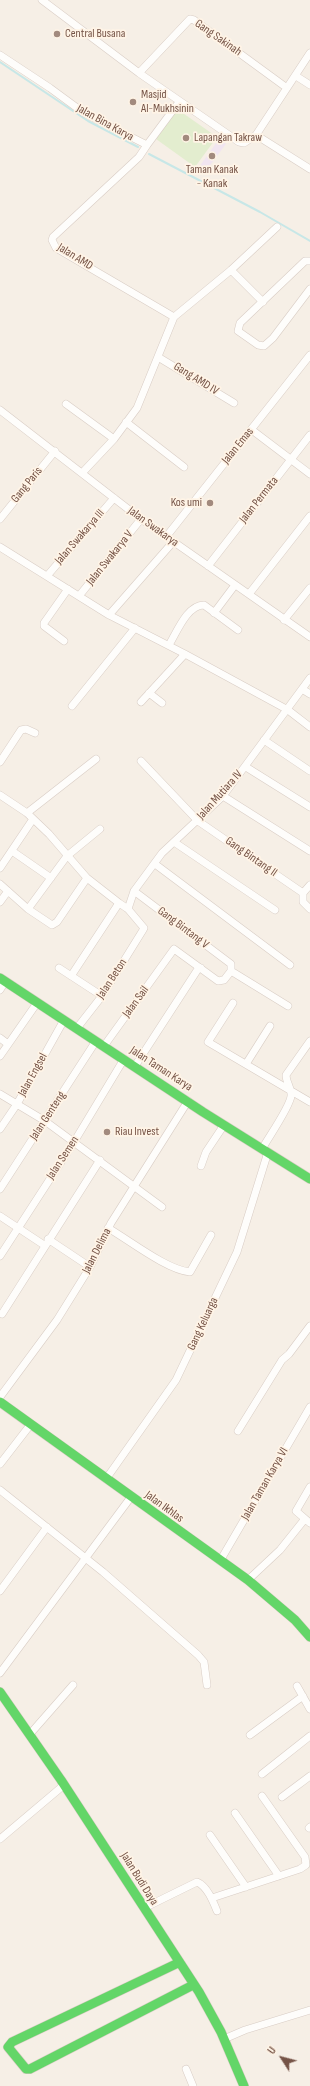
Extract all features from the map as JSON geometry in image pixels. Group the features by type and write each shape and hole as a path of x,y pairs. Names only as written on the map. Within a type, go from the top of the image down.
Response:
{"street":[{"path":"42,0 179,102 239,142 244,143 256,135 310,53"},
{"name":"Gang Sakinah","path":"139,73 190,19 194,20 287,88"},
{"name":"Jalan Bina Karya","path":"0,55 50,88 84,114 147,145 179,102"},
{"path":"296,76 310,85"},
{"path":"256,135 310,169"},
{"name":"Jalan AMD","path":"147,145 139,157 53,237 52,240 56,248 174,317"},
{"path":"82,473 114,439 137,408 174,317 231,270 277,227"},
{"path":"310,261 305,261 238,327 238,330 258,345 264,346 273,338 310,290"},
{"path":"231,270 263,302"},
{"name":"Jalan Emas","path":"166,537 310,356"},
{"name":"Gang AMD IV","path":"158,357 234,402"},
{"path":"66,404 114,439"},
{"name":"Jalan Swakarya","path":"0,410 141,519 310,637"},
{"path":"126,422 184,467"},
{"path":"252,430 310,474"},
{"name":"Jalan Permata","path":"208,566 310,435"},
{"name":"Gang Paris","path":"0,519 55,452"},
{"name":"Jalan Swakarya III","path":"46,576 114,498"},
{"path":"249,594 310,516"},
{"name":"Jalan Swakarya V","path":"79,596 141,519"},
{"path":"109,615 174,542"},
{"path":"0,547 109,615 169,645 288,710 310,727"},
{"path":"214,613 235,586"},
{"path":"284,620 310,588"},
{"path":"64,641 44,626 44,623 68,589"},
{"path":"169,645 191,610 198,605 204,605 238,630"},
{"path":"72,706 135,628"},
{"path":"141,702 185,654"},
{"name":"Jalan Mutiara IV","path":"128,909 134,891 162,853 224,796 310,678"},
{"path":"302,689 310,694"},
{"path":"149,693 162,703"},
{"path":"0,762 21,730 26,729 35,733"},
{"path":"264,740 310,771"},
{"path":"27,813 96,759"},
{"name":"Gang Bintang II","path":"141,761 198,821 303,893"},
{"path":"246,767 310,808"},
{"path":"0,795 27,813 49,834 87,878 128,909"},
{"path":"224,796 310,851"},
{"path":"0,868 33,819"},
{"path":"28,909 67,856 100,829"},
{"path":"174,842 274,910"},
{"path":"12,851 51,878"},
{"path":"155,864 290,965"},
{"path":"0,884 28,909 52,925 57,922 87,878"},
{"path":"310,885 303,893 303,902 310,909"},
{"path":"0,902 8,891"},
{"name":"Gang Bintang V","path":"134,891 231,967 288,1006"},
{"path":"71,976 119,903"},
{"name":"Jalan Beton","path":"77,1028 102,996 144,928 128,909"},
{"name":"Jalan Sail","path":"104,1046 174,949 201,968"},
{"path":"135,1066 198,969 201,968 218,981 224,980 231,967"},
{"path":"59,968 102,996"},
{"path":"0,990 3,980"},
{"name":"Jalan Taman Karya","path":"3,980 188,1102 310,1179"},
{"path":"0,1056 37,1003"},
{"path":"233,1003 208,1042 310,1102"},
{"name":"Jalan Engsel","path":"0,1129 17,1104 64,1020"},
{"path":"246,1064 270,1026"},
{"path":"0,1038 8,1044"},
{"name":"Jalan Genteng","path":"0,1189 96,1041"},
{"name":"Gang Keluarga","path":"106,1480 176,1380 237,1252 265,1151 290,1100 290,1090 286,1081 286,1075 310,1041"},
{"name":"Jalan Semen","path":"0,1256 74,1142 124,1059"},
{"path":"0,1094 45,1121 162,1207"},
{"name":"Jalan Delima","path":"0,1397 46,1337 90,1266 108,1228 188,1102"},
{"path":"201,1166 206,1152 224,1125"},
{"path":"2,1314 46,1242 100,1160"},
{"path":"0,1216 18,1228 90,1266"},
{"path":"108,1228 168,1265 183,1272 190,1272 211,1235"},
{"path":"238,1431 282,1360 290,1354 310,1326"},
{"name":"Jalan Ikhlas","path":"0,1402 106,1480 248,1580 295,1620 310,1637"},
{"name":"Jalan Taman Karya VI","path":"220,1561 310,1408"},
{"path":"0,1464 31,1424"},
{"path":"248,1580 307,1522 296,1511 310,1488"},
{"path":"0,1490 86,1559 198,1655 204,1662 207,1685"},
{"path":"0,1673 131,1497"},
{"path":"0,1591 47,1527"},
{"path":"30,1734 73,1685"},
{"path":"298,1686 310,1709"},
{"name":"Jalan Budi Daya","path":"0,1692 64,1785 178,1963 204,2000 224,2039 244,2086"},
{"path":"250,1735 303,1696"},
{"path":"262,1774 310,1736"},
{"path":"282,1797 310,1776"},
{"path":"0,1839 64,1785"},
{"path":"212,1898 304,1867 307,1861 262,1796"},
{"path":"235,1813 279,1876"},
{"path":"210,1835 246,1887"},
{"path":"144,1908 197,1882 201,1883 212,1898 217,1911"},
{"path":"178,1963 12,2042 8,2047 26,2069 30,2069 193,1985"},
{"path":"224,2039 245,2030 310,2010"},
{"path":"186,2069 193,2086"}],"shaded area":[{"name":"Taman Kanak - Kanak","path":"219,139 226,144 205,172 199,167"}],"green space":[{"name":"Lapangan Takraw","path":"177,109 217,137 195,167 156,139"}],"waterway":[{"path":"0,62 88,121 138,147"},
{"path":"149,154 260,212 310,241"}],"traffic: fast":[{"path":"0,978 203,1112 310,1179"},
{"path":"0,1402 248,1580 295,1620 310,1637"},
{"path":"0,1692 61,1780 199,1992 221,2032 244,2086"},
{"path":"178,1963 12,2042 8,2047 26,2069 30,2069 193,1985"}],"place":[{"name":"Central Busana","path":"57,34"},
{"name":"Masjid Al-Mukhsinin","path":"133,102"},
{"name":"Lapangan Takraw","path":"186,138"},
{"name":"Taman Kanak - Kanak","path":"212,156"},
{"name":"Kos umi","path":"210,503"},
{"name":"Riau Invest","path":"107,1132"}]}
